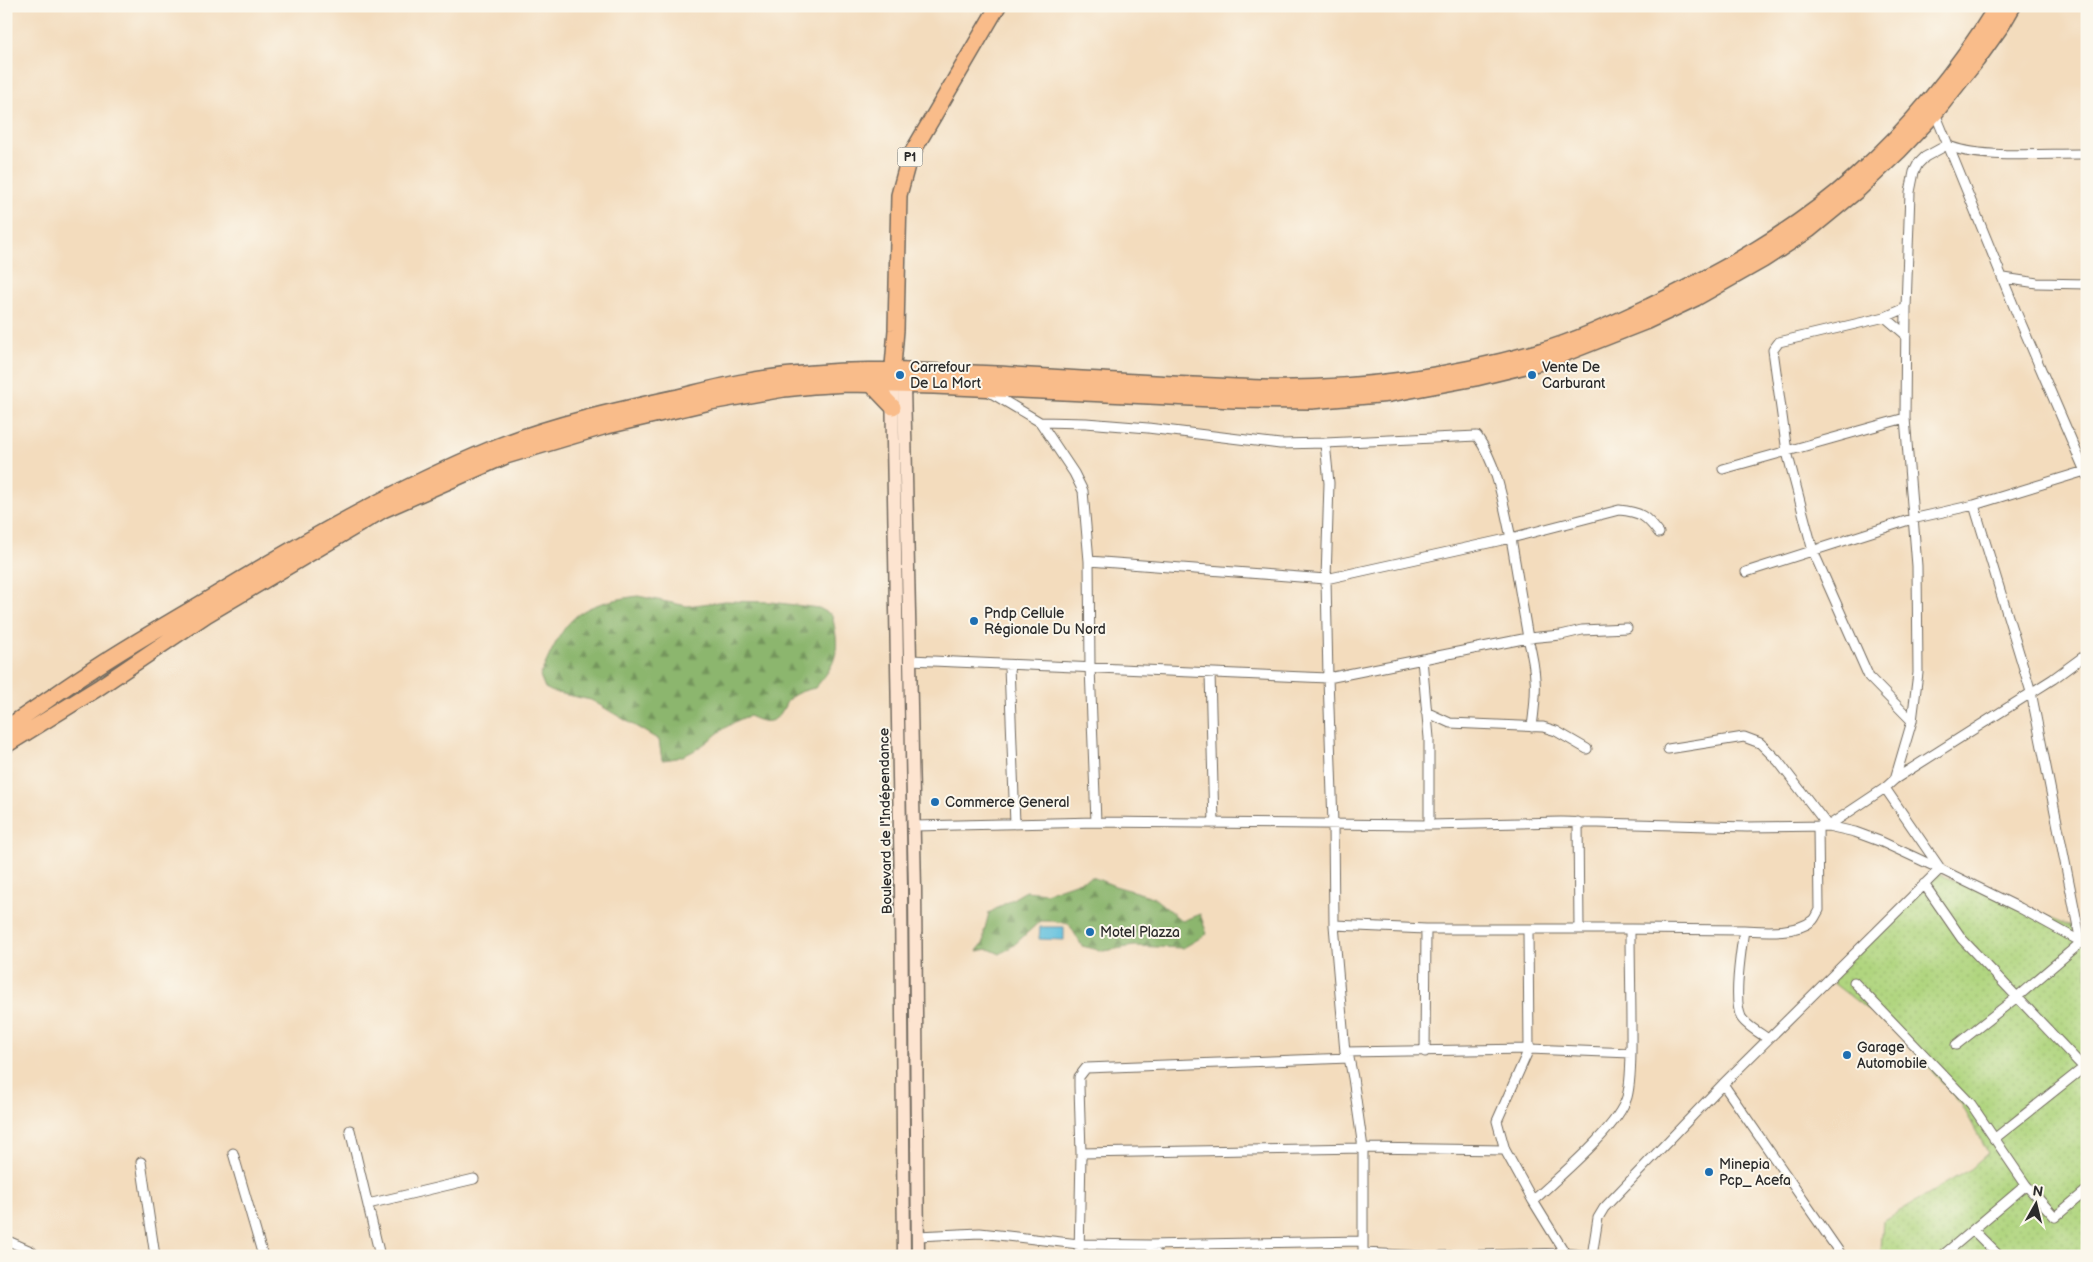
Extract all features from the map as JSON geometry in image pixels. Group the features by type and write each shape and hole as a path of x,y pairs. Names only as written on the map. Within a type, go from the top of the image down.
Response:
{"main road":[{"name":"P1","path":"898,377 904,354 896,330 899,195 909,158 998,6"},
{"path":"6,745 98,688 206,615 383,510 506,456 603,426 710,402 784,389 871,384 898,377 1311,388 1389,382 1460,370 1541,351 1610,325 1689,288 1748,255 1807,215 1855,177 1903,130 1956,68 1997,6"},
{"path":"6,728 91,670 297,546 403,489 501,446 594,416 744,381 832,370 984,388 1234,400 1311,401 1390,394 1476,378 1546,361 1645,322 1696,298 1809,230 1859,189 1935,113 1977,60 2013,6"},
{"name":"Boulevard de l'Indépendance","path":"898,377 892,407 901,878 904,1256"},
{"name":"Boulevard de l'Indépendance","path":"898,377 910,660 914,826 918,1256"},
{"path":"871,384 892,407"}],"street":[{"path":"1746,572 1912,519 1974,505 2086,473 2017,314 2004,278 1935,113"},
{"path":"1947,145 1958,150 1996,154 2087,154"},
{"path":"1895,779 1912,721 1918,673 1917,566 1905,418 1909,211 1914,172 1918,164 1925,157 1947,145"},
{"path":"2004,278 2036,283 2087,284"},
{"path":"1906,308 1885,317 1779,342 1773,350 1787,452 1813,551 1869,677 1912,721"},
{"path":"1885,317 1906,335"},
{"path":"984,388 1040,422 1074,473 1082,491 1089,561 1090,667 1096,822"},
{"path":"1723,469 1905,418"},
{"path":"1040,422 1139,428 1280,444 1477,436 1486,449 1497,475 1511,538 1536,680 1537,695 1532,727"},
{"path":"1325,443 1329,483 1326,579 1334,925 1347,1055 1363,1148 1363,1255 1425,1256"},
{"path":"1974,505 2031,692 2085,942"},
{"path":"1089,561 1326,579 1511,538 1619,510 1632,511 1646,517 1659,533"},
{"path":"910,660 1010,666 1090,667 1328,678 1528,638 1561,635 1582,630 1627,628"},
{"path":"1422,659 1429,738 1429,825"},
{"path":"1828,826 1885,788 1895,779 2086,659"},
{"path":"1010,666 1015,824"},
{"path":"1210,673 1214,824"},
{"path":"1426,712 1450,723 1532,727 1556,731 1587,749"},
{"path":"1668,749 1744,737 1760,743 1778,760 1828,826"},
{"path":"1885,788 1940,869"},
{"path":"914,826 1096,822 1429,825 1578,822 1828,826 1855,832 1882,842 2020,908 2085,942"},
{"path":"1578,822 1579,928"},
{"path":"1334,925 1426,930 1579,928 1787,929 1813,920 1819,910 1818,826"},
{"path":"1441,1256 1565,1253 1592,1256 1598,1218 1604,1208 1723,1084 1940,869"},
{"path":"1924,884 1962,939 2086,1068 1994,1138"},
{"path":"1533,1201 1586,1150 1620,1111 1627,1096 1631,1053 1630,929"},
{"path":"1425,1052 1426,930"},
{"path":"1528,930 1529,1049 1497,1121 1505,1150 1565,1253"},
{"path":"1744,930 1740,962 1738,1007 1742,1018 1768,1039"},
{"path":"1956,1045 2085,942"},
{"path":"1854,982 1970,1104 2026,1185 2056,1217 2087,1190"},
{"path":"1079,1256 1081,1153 1079,1076 1086,1068 1347,1055 1529,1049 1631,1053"},
{"path":"1723,1084 1842,1256"},
{"path":"350,1130 380,1256"},
{"path":"1081,1153 1363,1148 1505,1150"},
{"path":"233,1153 263,1256"},
{"path":"141,1162 155,1256"},
{"path":"368,1204 474,1179"},
{"path":"1942,1256 2026,1185"},
{"path":"1973,1230 1999,1256"},
{"path":"917,1236 980,1233 1079,1244 1149,1245 1363,1242"},
{"path":"6,1240 31,1251 36,1256"},
{"path":"1149,1245 1158,1256"}],"green space":[{"path":"638,596 687,606 725,601 771,602 819,608 832,615 836,637 836,654 829,670 815,688 805,690 790,698 779,716 775,719 763,721 749,716 727,727 688,754 662,760 659,740 591,700 553,692 545,688 540,676 557,640 574,618 585,610 599,604"},
{"path":"1935,873 2077,928 2087,934 2087,1256 1889,1256 1881,1250 1883,1221 1970,1169 1988,1153 1962,1105 1898,1033 1828,979"},
{"path":"1092,877 1153,897 1182,921 1200,914 1207,934 1183,948 1134,946 1103,951 1082,946 1069,924 1040,921 1014,945 1000,954 989,949 977,951 984,942 984,932 989,913 1026,891 1046,893"}],"water":[{"path":"1040,927 1064,927 1064,940 1039,939"}],"place":[{"name":"Carrefour De La Mort","path":"900,375"},
{"name":"Vente De Carburant","path":"1532,375"},
{"name":"Pndp Cellule Régionale Du Nord","path":"974,621"},
{"name":"Commerce General","path":"935,802"},
{"name":"Motel Plazza","path":"1090,932"},
{"name":"Garage Automobile","path":"1847,1055"},
{"name":"Minepia Pcp_ Acefa","path":"1709,1172"}]}
